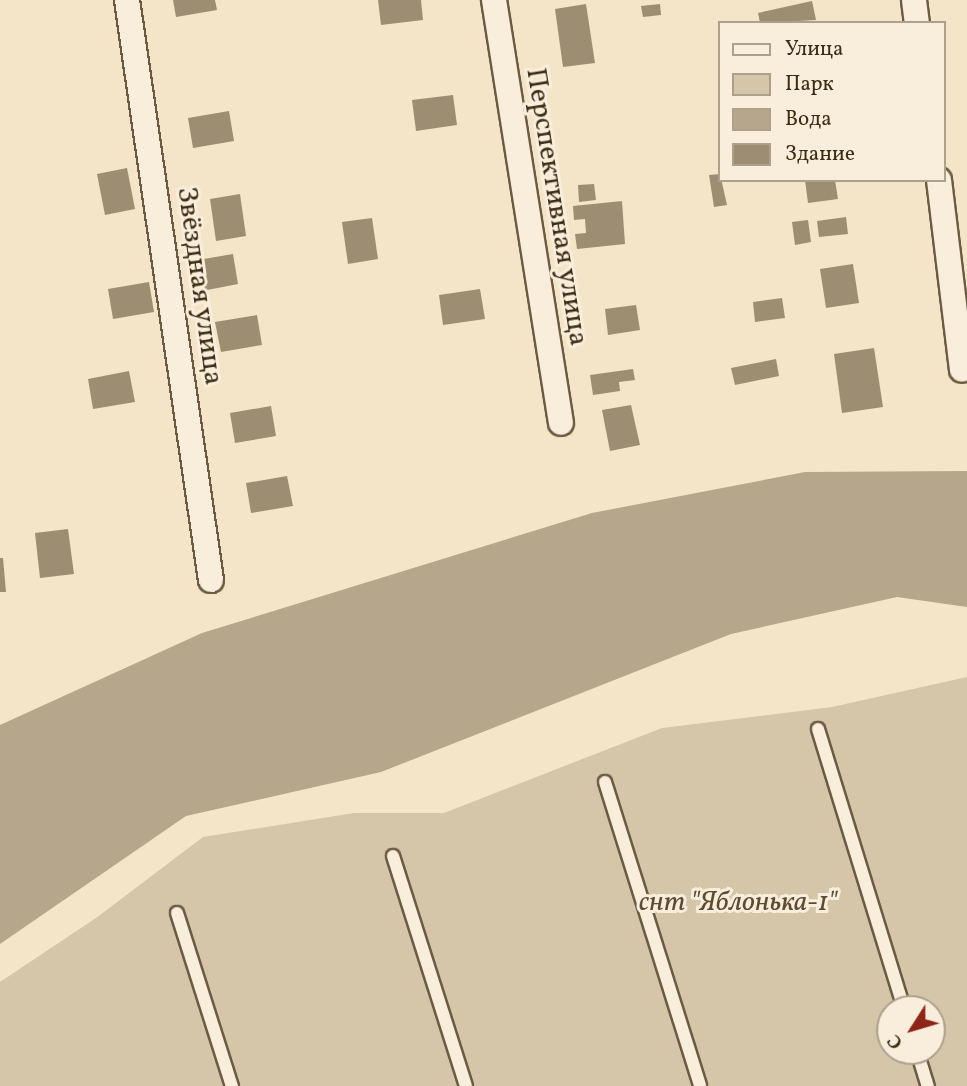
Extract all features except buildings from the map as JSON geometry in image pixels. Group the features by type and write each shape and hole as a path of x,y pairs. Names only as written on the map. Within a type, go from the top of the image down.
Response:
{"street":[{"name":"Звёздная улица","path":"127,0 211,580"},
{"name":"Перспективная улица","path":"494,0 561,423"},
{"path":"914,0 917,21"},
{"path":"939,182 962,316 962,370"}],"lane":[{"path":"818,729 900,995"},
{"path":"605,782 700,1086"},
{"path":"393,856 467,1086"},
{"path":"177,913 232,1086"},
{"path":"921,1065 928,1086"}],"green space":[{"name":"снт \"Яблонька-1\"","path":"967,677 967,1086 0,1086 0,982 96,918 203,837 354,813 444,813 662,728 832,707"}],"water":[{"path":"967,471 967,607 897,597 731,634 381,772 186,816 0,944 0,725 202,633 592,513 805,472"}]}
